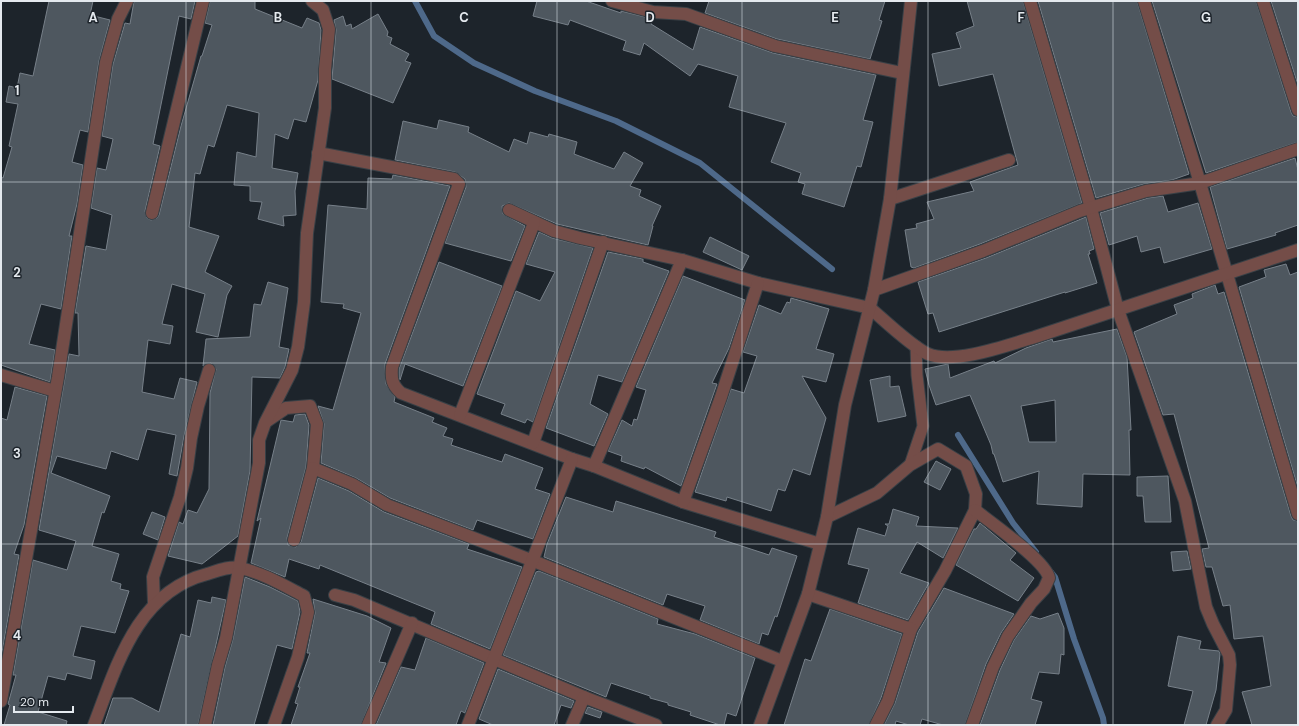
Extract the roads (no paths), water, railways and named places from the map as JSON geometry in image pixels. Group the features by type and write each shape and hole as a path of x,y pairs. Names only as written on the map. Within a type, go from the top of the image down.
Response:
{"street":[{"path":"1,701 5,658 56,391 106,62 118,19 127,1"},
{"path":"152,213 203,1"},
{"path":"206,725 218,665 226,638 259,463 259,440 265,423 292,370 298,347 304,302 307,233 325,108 325,69 329,29 323,10 312,1"},
{"path":"612,1 654,6 686,14 775,46 902,73"},
{"path":"760,725 782,661 808,594 827,517 845,405 874,290 890,199 902,73 911,1"},
{"path":"1030,1 1091,208 1118,310 1185,501 1206,607 1229,655 1230,665 1226,710 1217,725"},
{"path":"1144,1 1227,273 1298,514"},
{"path":"1263,1 1298,110"},
{"path":"874,290 983,251 1034,229 1091,208 1146,192 1200,184 1298,149"},
{"path":"318,153 454,179 459,184 395,359 391,375 393,385 404,395 594,466 683,502 820,544"},
{"path":"890,199 1009,160"},
{"path":"508,210 534,223 580,238 682,260 758,283 870,308 916,346 926,353 938,357 952,357 992,350 1298,250"},
{"path":"460,415 534,223"},
{"path":"533,443 603,242"},
{"path":"594,466 682,260"},
{"path":"683,502 721,397 758,283"},
{"path":"154,603 153,577 180,497 187,468 190,438 209,370"},
{"path":"1,375 56,391"},
{"path":"265,423 286,408 310,406 317,424 313,468 294,540"},
{"path":"827,517 877,493 910,465 938,450 966,466 976,494 975,510 945,571 911,629 888,700 876,725"},
{"path":"468,725 531,560 572,459"},
{"path":"313,468 352,484 387,506 531,560 782,661"},
{"path":"972,725 993,667 1008,636 1030,603 1044,589 1049,578 1046,569 1031,555 975,510"},
{"path":"94,725 111,679 133,634 144,615 154,603 172,589 190,578 227,569 238,568 268,577 304,596 308,612 298,657 274,725"},
{"path":"808,594 911,629"},
{"path":"334,595 354,600 584,697 656,725"},
{"path":"368,725 412,624"},
{"path":"572,725 584,697"}],"lane":[{"path":"910,465 923,426 917,375 916,346"}],"waterway":[{"path":"415,1 434,36 474,63 535,91 616,121 700,163 832,269"},
{"path":"958,435 1013,523 1036,552"},
{"path":"1051,572 1055,577 1074,639 1103,718 1104,725"}]}
